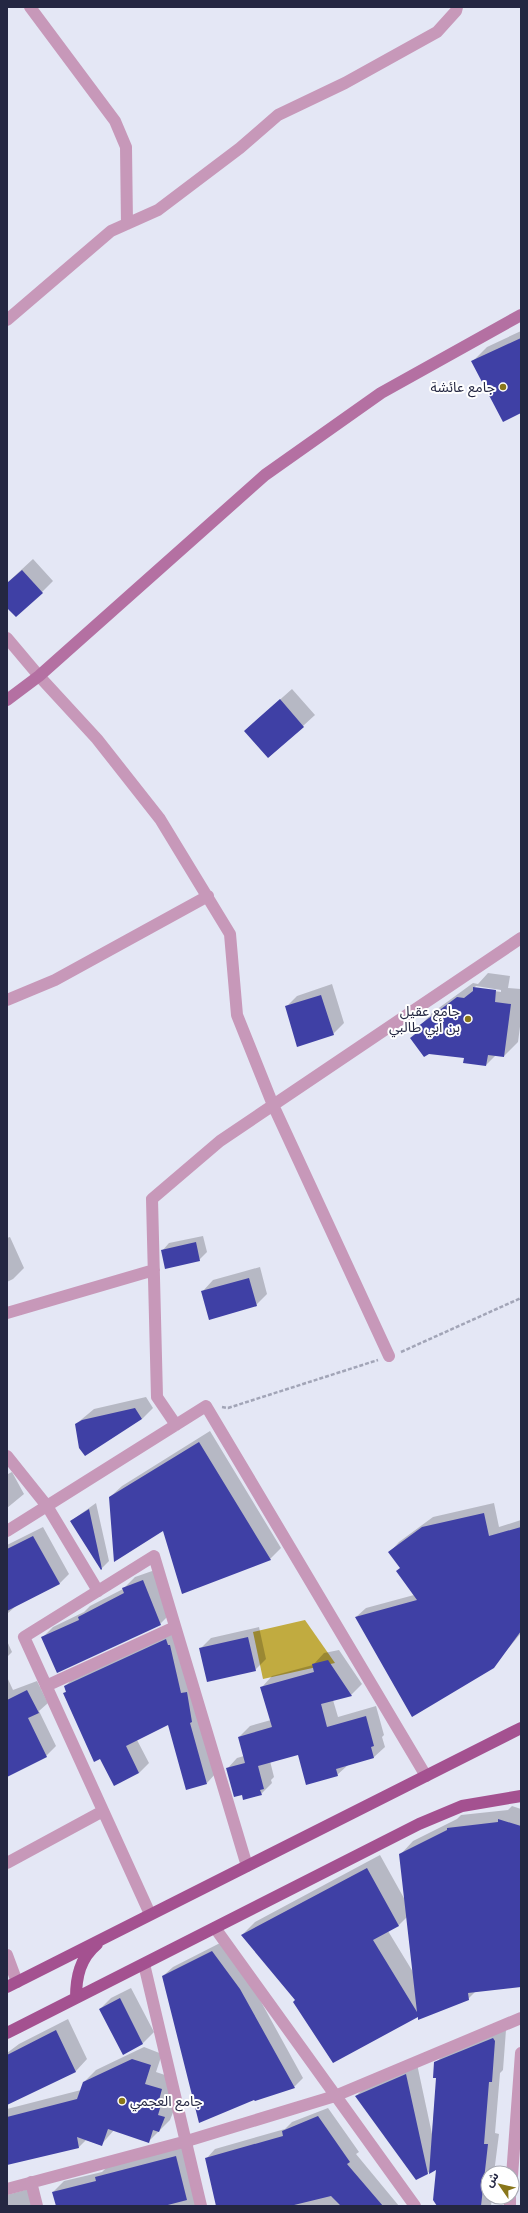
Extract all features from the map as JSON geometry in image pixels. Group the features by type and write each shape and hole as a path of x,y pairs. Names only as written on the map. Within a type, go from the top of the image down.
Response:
{"main road":[{"path":"12,1985 521,1728"},
{"path":"7,2033 419,1824 462,1806 521,1796"},
{"path":"76,1998 76,1981 81,1964 90,1950 104,1938"}],"street":[{"path":"30,7 115,121 126,147 127,224"},
{"path":"7,320 111,231 158,210 240,148 278,115 345,83 437,32 456,11 457,7"},
{"path":"7,700 39,676 265,475 381,393 521,315"},
{"path":"7,638 39,676 98,739 160,819 230,934 237,1015 273,1105 389,1356"},
{"path":"7,1000 55,980 208,896"},
{"path":"176,1425 157,1397 152,1199 220,1141 521,938"},
{"path":"7,1312 154,1270"},
{"path":"7,1531 206,1406 426,1776"},
{"path":"7,1456 47,1506 98,1591"},
{"path":"150,1914 24,1637 154,1556 247,1866"},
{"path":"46,1686 175,1627"},
{"path":"7,1863 103,1811"},
{"path":"215,1928 415,2206"},
{"path":"7,1955 12,1985"},
{"path":"144,1964 187,2141 201,2206"},
{"path":"7,2189 187,2141 335,2096 521,2018"},
{"path":"513,2165 521,2053"},
{"path":"31,2182 37,2206"}],"path":[{"path":"206,1406 228,1408 389,1356 521,1298"}],"shaded area":[{"path":"305,1620 335,1663 263,1679 253,1632"}],"building":[{"name":"جامع عائشة","path":"521,338 521,413 503,422 471,361"},
{"path":"22,570 43,593 16,617 7,608 7,583"},
{"path":"280,699 304,727 268,758 244,731"},
{"name":"جامع عقيل بن أبي طالبي","path":"473,987 496,990 495,1002 511,1004 504,1057 488,1055 486,1066 463,1063 464,1058 429,1054 424,1057 410,1038 419,1031 417,1027 457,997 464,998 473,991"},
{"path":"321,995 334,1035 297,1047 285,1006"},
{"path":"196,1242 200,1261 165,1269 161,1250"},
{"path":"249,1278 257,1306 209,1320 201,1291"},
{"path":"135,1408 142,1419 85,1456 79,1448 75,1424 82,1420"},
{"path":"199,1442 271,1560 182,1594 163,1531 114,1562 109,1497"},
{"path":"89,1509 102,1569 101,1570 70,1521"},
{"path":"484,1513 489,1536 521,1527 521,1631 494,1668 412,1717 355,1617 417,1600 396,1571 400,1568 388,1552 422,1527"},
{"path":"33,1536 60,1584 7,1611 7,1549"},
{"path":"143,1580 161,1625 57,1673 41,1637 79,1620 78,1617 124,1593 122,1588"},
{"path":"248,1637 256,1671 207,1682 199,1648"},
{"path":"166,1639 168,1645 170,1645 181,1693 187,1692 192,1722 190,1723 207,1784 186,1790 168,1725 126,1746 139,1773 114,1786 100,1759 94,1762 63,1693 66,1692 64,1686"},
{"path":"328,1660 352,1696 321,1704 327,1727 366,1716 374,1746 371,1747 374,1758 336,1769 338,1776 306,1785 298,1755 258,1766 264,1789 260,1790 262,1795 243,1800 242,1795 234,1797 226,1768 245,1763 238,1737 272,1727 260,1687 314,1672 312,1664"},
{"path":"27,1690 39,1713 28,1718 47,1757 7,1777 7,1700"},
{"path":"498,1819 521,1826 521,1987 468,1993 469,2000 418,2020 418,2017 333,2063 293,2002 295,2000 241,1935 367,1868 399,1926 373,1940 417,2012 399,1854 447,1830 447,1828 498,1822"},
{"path":"212,1951 240,1989 295,2088 255,2101 254,2100 199,2123 162,1976"},
{"path":"120,1998 143,2044 123,2055 99,2009"},
{"path":"56,2030 76,2072 7,2105 7,2055"},
{"path":"493,2038 495,2041 492,2082 489,2082 484,2144 488,2144 486,2165 480,2165 481,2206 437,2206 433,2200 436,2170 429,2174 436,2078 433,2078 434,2062"},
{"path":"132,2059 151,2065 145,2084 162,2089 158,2104 161,2105 158,2115 165,2117 159,2132 153,2130 149,2143 108,2129 102,2146 77,2137 79,2148 7,2165 7,2117 77,2099 83,2082"},
{"path":"406,2074 428,2174 416,2180 355,2096"},
{"path":"318,2116 350,2162 347,2164 383,2206 341,2206 331,2196 290,2206 216,2206 205,2158 283,2136 282,2131"},
{"path":"176,2156 187,2200 164,2206 56,2206 52,2192 96,2181 95,2177"}],"place":[{"name":"جامع عائشة","path":"503,387"},
{"name":"جامع عقيل بن أبي طالبي","path":"468,1019"},
{"name":"جامع العجمي","path":"122,2101"}]}
